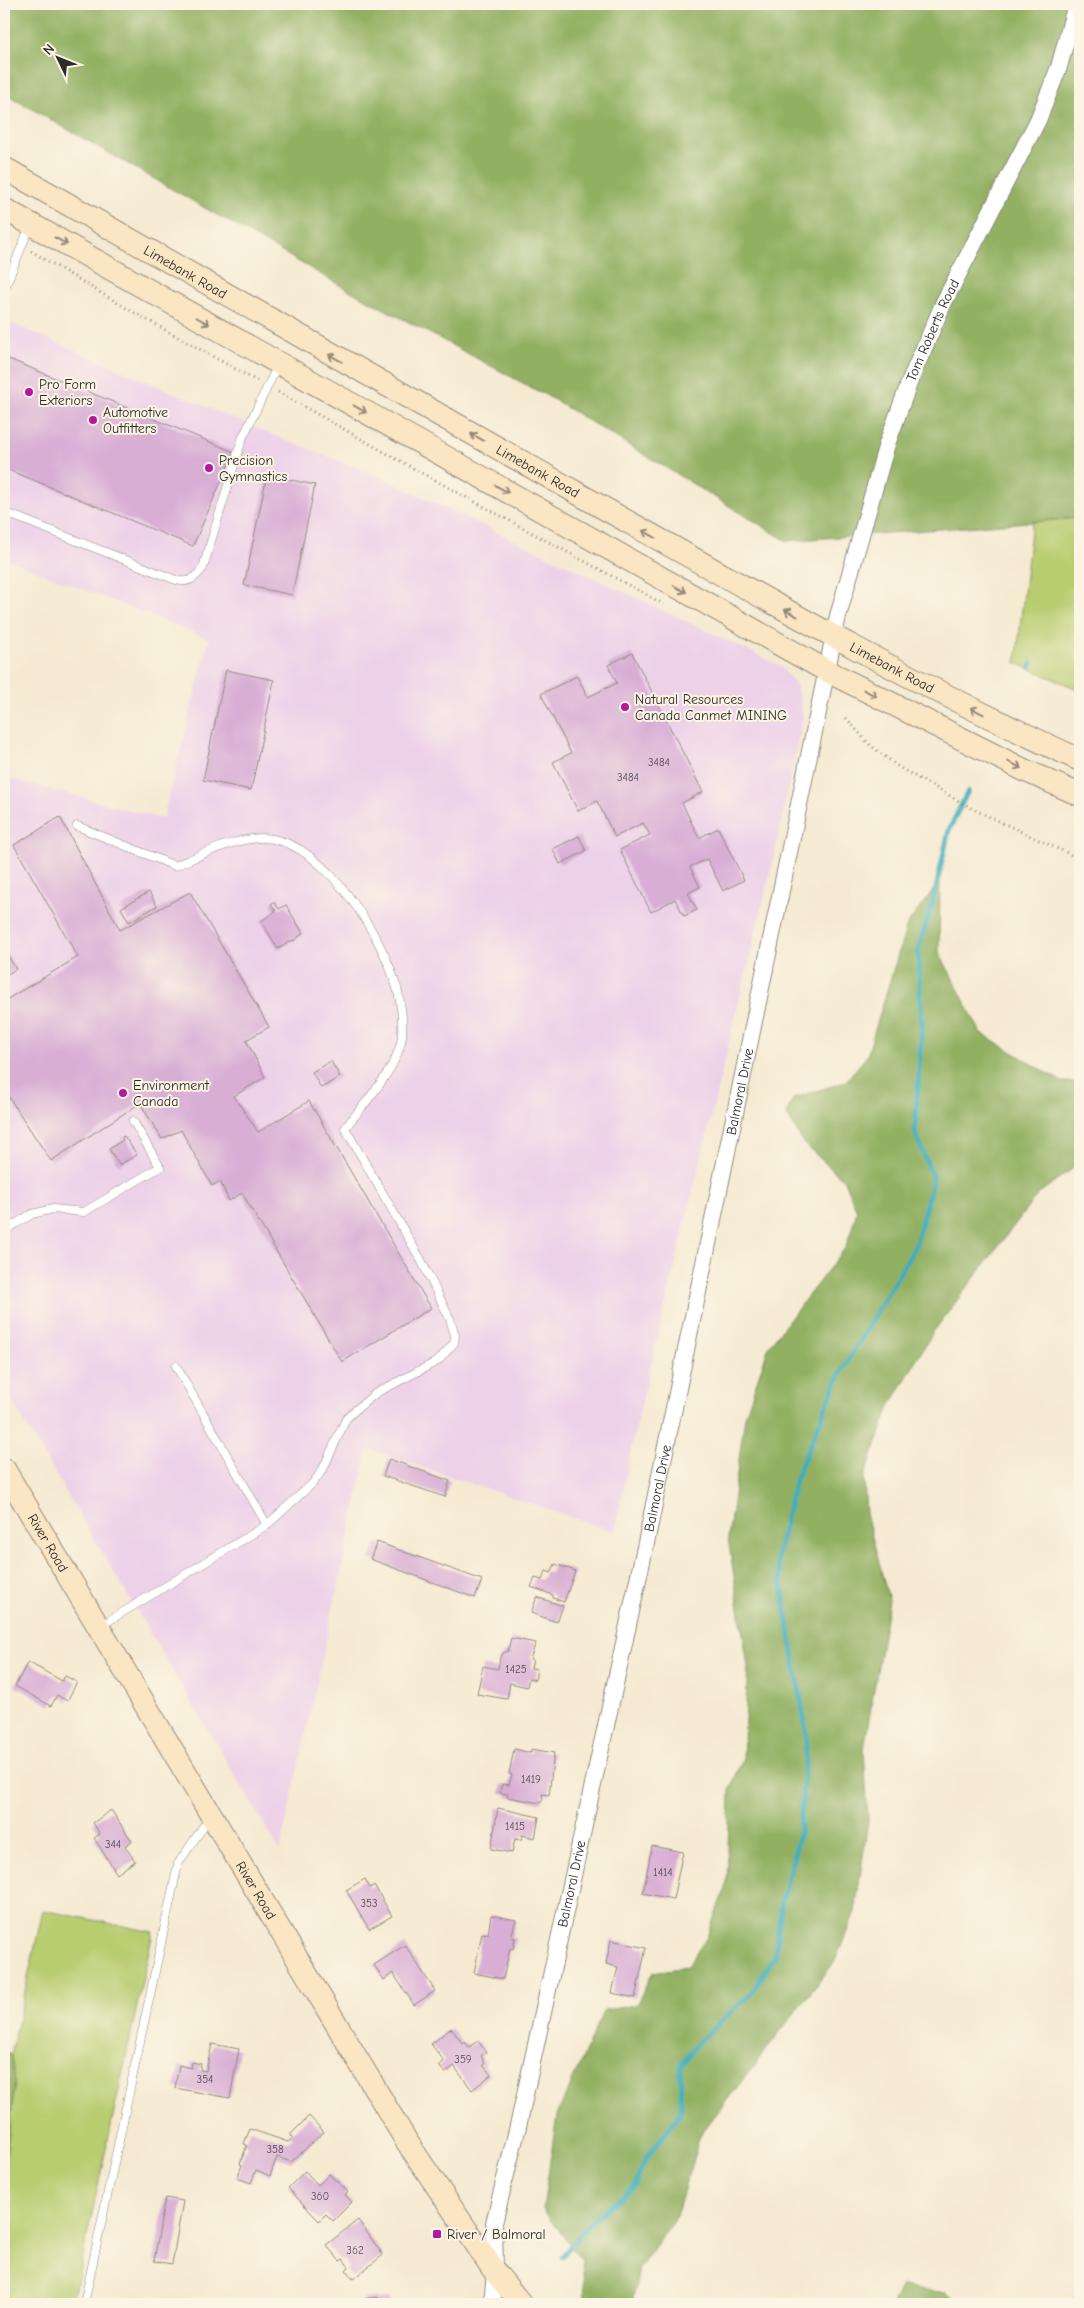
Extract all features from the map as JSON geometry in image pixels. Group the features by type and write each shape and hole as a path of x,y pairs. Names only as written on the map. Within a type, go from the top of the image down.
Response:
{"main road":[{"name":"Limebank Road","path":"4,168 308,342 834,637 1013,729 1080,760"},
{"path":"4,209 826,671 932,725 1080,795"},
{"name":"River Road","path":"9,1482 100,1626 407,2142 495,2272 521,2304"}],"street":[{"name":"Tom Roberts Road","path":"826,671 876,480 911,378 944,302 1038,120 1059,67 1076,4"},
{"name":"Balmoral Drive","path":"492,2304 495,2272 494,2223 519,2122 646,1543 826,671"}],"lane":[{"path":"4,290 31,224"},
{"path":"4,512 176,580 185,582 195,578 203,568 242,439 278,364"},
{"path":"77,826 175,866 238,842 261,838 275,840 312,856 328,871 348,896 378,942 393,976 401,1008 402,1037 396,1056 370,1097 345,1128 421,1260 450,1319 455,1335 454,1343 438,1361 376,1393 346,1419 323,1469 313,1483 267,1525 100,1626"},
{"path":"4,1231 32,1214 53,1209 84,1212 160,1166 133,1121"},
{"path":"176,1366 267,1525"},
{"path":"84,2304 178,1864 211,1814"}],"path":[{"path":"4,236 126,308 582,562 671,608"},
{"path":"846,718 870,745 884,757 954,800 1080,859"}],"shaded area":[{"path":"4,320 263,431 378,476 779,665 797,686 803,716 773,861 633,1439 615,1532 368,1449 280,1851 4,1388 4,777 163,819 209,639 4,558"}],"green space":[{"path":"4,4 1080,4 1080,518 787,541 551,398 343,287 4,93"},
{"path":"1080,518 1080,690 1016,663 1032,522"},
{"path":"940,881 939,952 981,1033 1062,1082 1080,1082 1080,1163 1038,1194 933,1332 890,1406 864,1478 866,1514 889,1600 864,1749 868,1821 855,1912 835,1961 700,2135 676,2217 639,2269 632,2304 592,2304 585,2297 582,2261 543,2209 557,2115 604,2010 636,2005 653,1972 687,1967 707,1937 727,1882 730,1790 743,1758 748,1666 728,1538 745,1416 769,1346 846,1247 857,1211 843,1179 803,1143 786,1113 794,1098 845,1082 867,1056 907,925"},
{"path":"43,1910 153,1932 75,2292 63,2304 4,2304 4,2050 11,2054"},
{"path":"4,2050 11,2055 15,2082 4,2173"},
{"path":"901,2286 946,2293 958,2304 892,2304"}],"building":[{"path":"4,357 234,452 193,546 4,468"},
{"path":"267,475 315,485 292,595 244,585"},
{"path":"632,653 703,792 682,803 699,838 718,828 744,880 723,891 707,859 690,867 700,887 688,893 697,910 684,916 675,899 651,912 620,850 650,835 643,823 615,837 597,801 578,811 553,762 571,753 541,694 577,676 588,697 617,683 608,665"},
{"path":"226,670 274,680 251,790 203,780"},
{"name":"Environment Canada","path":"60,817 120,930 190,892 269,1027 246,1040 265,1077 234,1096 258,1132 309,1101 431,1308 342,1362 242,1193 229,1201 220,1181 212,1186 181,1130 162,1139 140,1103 51,1161 4,1090 4,1001 78,957 14,845"},
{"path":"579,836 586,851 560,864 553,849"},
{"path":"149,892 157,906 129,922 121,908"},
{"path":"274,902 279,909 286,905 303,933 294,941 278,949 261,921 276,911 271,904"},
{"path":"4,949 16,969 4,976"},
{"path":"331,1061 340,1077 321,1088 312,1072"},
{"path":"124,1136 137,1155 119,1165 109,1149 123,1140 122,1137"},
{"path":"389,1459 450,1481 445,1497 383,1476"},
{"path":"377,1542 482,1580 475,1598 370,1559"},
{"path":"555,1564 575,1571 564,1602 553,1598 553,1595 531,1587 535,1578 542,1580 546,1571 551,1573"},
{"path":"537,1597 563,1606 557,1622 531,1613"},
{"path":"511,1638 536,1643 530,1659 533,1660 531,1668 537,1669 535,1680 529,1678 527,1687 510,1683 507,1699 477,1694 483,1666 498,1669 500,1657 508,1651"},
{"path":"28,1662 62,1681 65,1676 77,1682 67,1701 57,1695 51,1706 15,1686"},
{"path":"514,1749 531,1753 531,1749 554,1753 549,1795 542,1794 543,1800 540,1803 507,1797 508,1794 500,1793 502,1784 509,1785 512,1775 509,1774"},
{"path":"498,1808 539,1817 535,1838 522,1835 521,1840 515,1839 512,1853 491,1849"},
{"path":"111,1810 132,1841 125,1846 135,1861 117,1874 94,1838 100,1834 93,1823"},
{"path":"652,1846 683,1852 673,1899 643,1893"},
{"path":"365,1879 370,1888 374,1885 392,1916 369,1929 346,1890"},
{"path":"491,1915 516,1920 511,1937 515,1938 513,1949 510,1948 503,1979 474,1973 482,1933 488,1934"},
{"path":"611,1940 646,1948 635,1998 612,1993 618,1967 606,1964"},
{"path":"405,1945 435,1991 414,2005 393,1973 384,1980 374,1965"},
{"path":"451,2028 463,2044 465,2042 469,2047 478,2041 486,2052 481,2056 485,2063 483,2065 491,2075 472,2090 454,2066 445,2073 439,2066 444,2061 431,2044"},
{"path":"212,2044 239,2049 230,2098 175,2088 179,2065 191,2068 192,2062 201,2064 200,2070 206,2071"},
{"path":"309,2116 324,2132 291,2162 277,2157 270,2176 256,2170 251,2183 237,2178 247,2145 244,2144 250,2129 288,2142 293,2138 290,2135"},
{"path":"305,2171 318,2185 329,2174 348,2192 345,2195 352,2202 333,2221 326,2214 319,2221 288,2188"},
{"path":"165,2198 183,2201 172,2264 154,2261"},
{"path":"358,2220 383,2255 353,2279 346,2270 349,2267 343,2259 340,2261 326,2245"},
{"path":"378,2297 378,2300 390,2299 391,2304 358,2304 364,2302 363,2299"}],"waterway":[{"path":"1030,667 1032,663"},
{"path":"562,2256 592,2221 635,2185 646,2158 680,2114 681,2065 697,2043 750,1995 775,1956 782,1900 799,1837 807,1736 777,1558 795,1480 840,1374 915,1247 933,1179 915,1131 922,1026 918,950 933,901 949,830 968,791"}],"place":[{"name":"Pro Form Exteriors","path":"29,392"},
{"name":"Automotive Outfitters","path":"93,420"},
{"name":"Precision Gymnastics","path":"209,468"},
{"name":"Natural Resources Canada Canmet MINING","path":"625,707"},
{"name":"Environment Canada","path":"123,1093"},
{"name":"River / Balmoral","path":"437,2234"}]}
